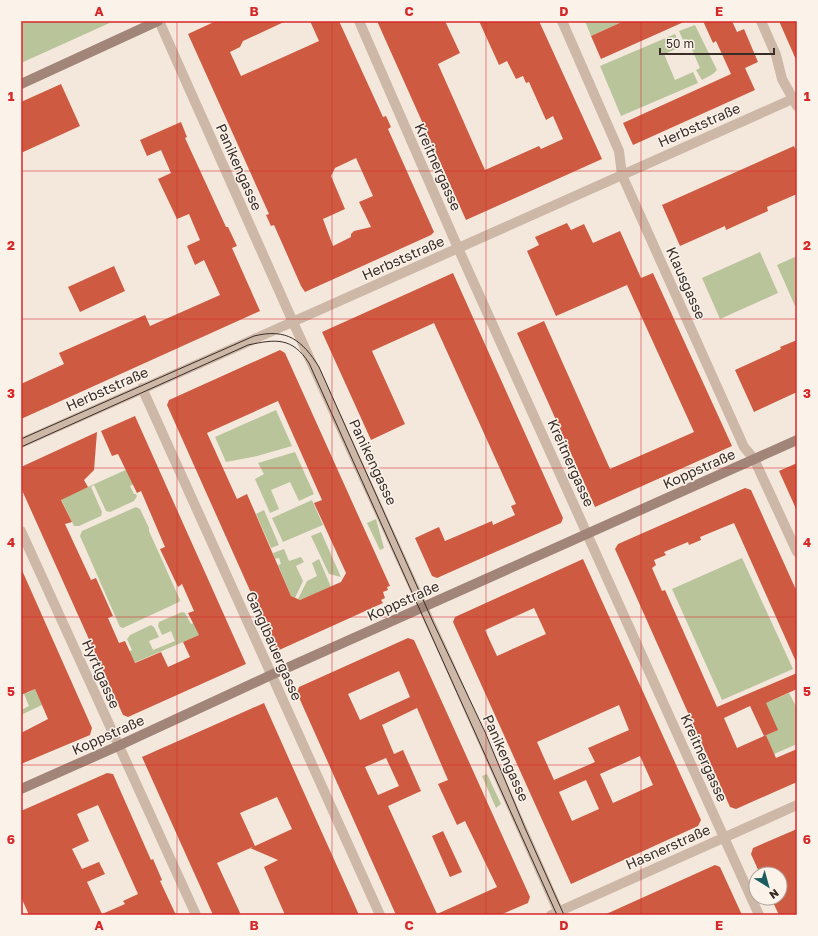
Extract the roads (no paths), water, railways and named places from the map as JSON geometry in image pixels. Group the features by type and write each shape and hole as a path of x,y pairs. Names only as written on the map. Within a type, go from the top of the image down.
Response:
{"main road":[{"path":"21,84 158,21"},
{"name":"Koppstraße","path":"21,789 797,440"}],"street":[{"name":"Panikengasse","path":"158,21 423,608 557,914"},
{"name":"Kreitnergasse","path":"359,21 458,248 759,915"},
{"name":"Klausgasse","path":"562,21 619,151 622,175 744,446 754,459 797,552"},
{"path":"761,21 776,55 782,79 796,100"},
{"name":"Herbststraße","path":"21,443 622,175 796,100"},
{"name":"Ganglbauergasse","path":"142,388 380,915"},
{"name":"Hyrtlgasse","path":"21,531 196,915"},
{"name":"Hasnerstraße","path":"557,914 797,805"}],"tram line":[{"path":"21,439 254,336 266,334 285,335 300,343 319,367 433,622 485,732 525,828 564,915"},
{"path":"21,447 248,345 275,341 290,344 296,348 309,363 557,915"}]}
